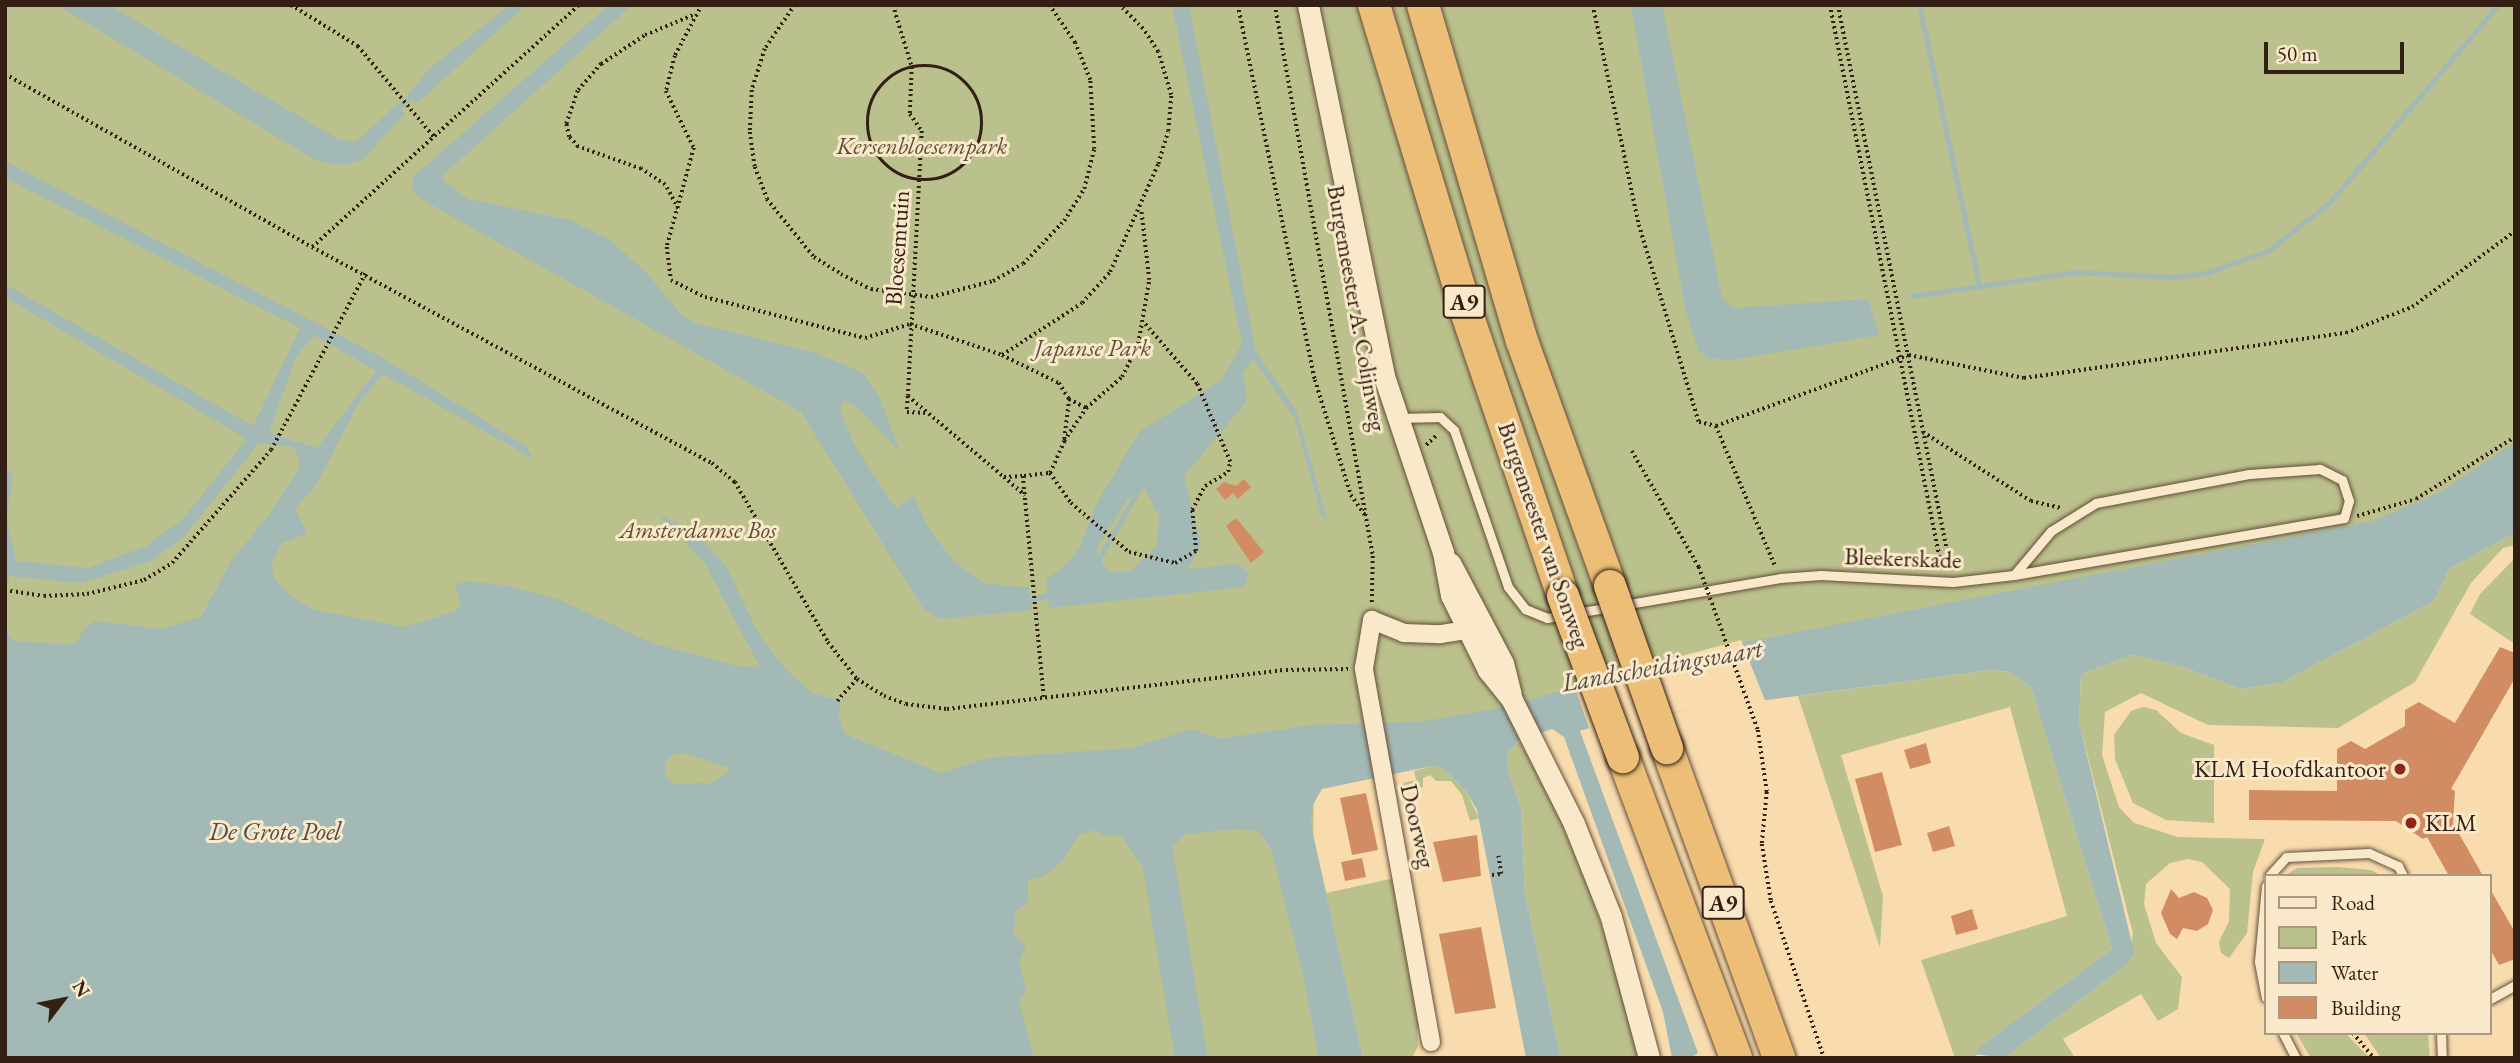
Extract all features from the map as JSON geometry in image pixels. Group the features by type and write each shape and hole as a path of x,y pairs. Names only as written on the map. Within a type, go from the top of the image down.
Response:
{"highway":[{"name":"Burgemeester van Sonweg","path":"1374,5 1467,314 1563,596 1737,1058"},
{"name":"Burgemeester van Sonweg","path":"1423,5 1522,341 1779,1058"}],"street":[{"name":"Burgemeester A. Colijnweg","path":"1308,5 1375,334 1397,418 1443,552 1476,629 1503,663 1512,700 1574,824 1611,917 1648,1058"},
{"path":"1372,620 1404,632 1476,629"},
{"name":"Doorweg","path":"1372,620 1364,668 1368,697 1385,796 1399,843 1431,1042"}],"lane":[{"name":"Bleekerskade","path":"1397,418 1440,417 1454,430 1508,587 1525,609 1547,618 1780,578 1943,579 1953,582 2014,575 2344,518"},
{"path":"2014,575 2050,531 2075,512 2096,503 2249,474 2320,470 2342,480 2349,500 2344,518"},
{"path":"2271,874 2286,857 2369,853 2398,866 2402,874"},
{"path":"2264,908 2259,962 2264,987"},
{"path":"2492,998 2515,985"},
{"path":"2284,1035 2296,1058"},
{"path":"2441,1035 2442,1058"}],"path":[{"path":"291,5 358,46 434,137"},
{"path":"312,247 579,5"},
{"path":"702,5 694,14 675,56 666,91 694,148 679,211 667,247 671,280 705,297 865,338 910,324 1002,355 1059,383 1069,399 1086,408"},
{"path":"795,5 765,49 752,90 750,132 755,167 767,199 814,257 871,289 911,297 962,292 1023,264 1064,221 1084,189 1094,149 1090,80 1074,43 1049,5"},
{"name":"Bloesemtuin","path":"893,5 912,67 910,114 922,131 909,333 908,396"},
{"path":"1002,355 1082,303 1110,272 1141,208 1168,131 1171,95 1158,52 1143,29 1119,5"},
{"path":"1238,5 1315,380 1351,495 1367,517"},
{"name":"Burgemeester A. Colijnweg","path":"1275,5 1367,517 1373,556 1372,620"},
{"path":"1593,5 1639,225 1699,422 1716,426 1909,355 2024,378 2219,354 2346,333 2412,307 2515,231"},
{"path":"1830,5 1903,356 1943,579"},
{"path":"1838,5 1953,582"},
{"path":"679,211 665,185 641,169 579,146 569,137 566,124 578,90 601,64 645,35 694,14"},
{"path":"932,66 961,79 981,111 982,131 968,162 950,175 920,180 887,165 869,131 870,109 878,91 896,74 912,67 932,66"},
{"path":"5,74 312,247 719,469 735,482 828,642 857,679 884,696 928,709 1286,670 1364,668"},
{"path":"1141,208 1149,280 1143,322 1122,377 1086,408 1064,441 1050,473 1056,487 1107,537 1129,552 1175,563 1196,551 1191,519 1205,486 1228,472 1230,462 1197,384 1143,322"},
{"path":"8,591 44,596 87,594 144,580 172,563 271,450 285,429 334,328 365,274"},
{"path":"908,396 1025,495"},
{"path":"908,396 907,412 928,413"},
{"path":"1064,441 1069,399"},
{"path":"1716,426 1780,578"},
{"path":"1923,432 2031,501 2075,512"},
{"path":"1425,458 1426,446 1437,434 1464,458"},
{"path":"2344,518 2395,508 2416,499 2515,437"},
{"path":"1632,451 1699,567 1758,730 1767,792 1762,844 1771,901 1824,1058"},
{"path":"1004,477 1050,473"},
{"path":"1023,476 1044,697"},
{"path":"837,701 857,679"},
{"path":"1492,875 1501,874 1498,856"},
{"path":"2355,1035 2374,1058"}],"green space":[{"name":"Amsterdamse Bos","path":"5,5 2515,5 2515,451 2424,520 1418,732 1314,793 1313,845 1355,1058 5,1058"},
{"path":"2515,533 2515,545 2503,548 2471,583 2415,682 2338,728 2208,725 2141,693 2105,712 2102,755 2119,807 2134,823 2178,837 2265,839 2253,872 2247,933 2229,958 2221,953 2219,942 2229,921 2230,889 2202,862 2188,859 2170,863 2146,884 2144,904 2156,943 2182,977 2178,1009 2158,1021 2141,994 2063,1039 2075,1058 2004,1058 2126,965 2133,934 2079,722 2081,674 2133,655 2177,665 2241,689 2281,683 2434,601 2450,568"},
{"path":"2515,558 2515,644 2470,614 2480,594"},
{"path":"1991,670 2010,672 2031,688 2112,949 1983,1044 1975,1058 1955,1058 1921,960 2067,916 2010,707 1841,755 1883,896 1880,948 1798,696"},
{"path":"2143,707 2156,710 2181,733 2214,745 2214,823 2166,820 2133,803 2115,759 2114,735 2131,711"},
{"path":"1520,740 1572,842 1611,952 1639,1058 1561,1058 1525,895 1521,807 1507,769 1508,753"},
{"path":"1432,766 1443,768 1466,791 1479,818 1470,821 1462,795 1451,781 1436,781 1430,775 1423,778 1423,787 1403,792 1403,783 1416,780 1414,771"},
{"path":"2337,867 2371,870 2378,874 2287,874 2297,868"},
{"path":"1399,877 1422,1028 1417,1029 1418,1046 1412,1058 1363,1058 1326,893"},
{"path":"2297,1035 2347,1035 2370,1058 2311,1058"},
{"path":"2365,1035 2428,1035 2430,1058 2381,1058"}],"water":[{"path":"57,5 109,5 340,140 356,142 396,105 405,114 361,161 338,165 317,161"},
{"path":"510,5 526,5 416,104 408,94 431,67"},
{"path":"609,5 632,5 443,175 444,181 468,199 570,220 610,240 648,274 681,315 695,323 816,353 863,373 879,396 900,452 854,404 844,401 840,410 855,446 892,503 898,508 913,495 927,525 953,561 984,583 1029,588 1032,610 941,619 924,610 801,412 421,199 412,190 413,177"},
{"path":"1172,5 1189,5 1256,352 1297,412 1327,519 1322,517 1294,417 1253,359 1243,373 1247,401 1184,476 1201,544 1188,569 1237,564 1249,572 1244,587 1049,608 1046,580 1067,564 1080,547 1097,503 1139,432 1220,381 1242,344","holes":["1145,488 1159,518 1157,546 1130,572 1109,571 1098,557 1097,547 1128,499"]},
{"path":"1631,5 1662,5 1722,297 1732,308 1868,299 1879,335 1731,360 1708,358 1698,350 1685,308"},
{"name":"De Grote Poel","path":"5,161 383,358 526,446 534,459 383,374 358,404 316,485 295,509 307,533 282,543 271,564 275,579 289,595 315,610 404,627 456,611 461,603 455,585 466,581 509,586 560,600 652,643 741,667 760,667 704,562 657,513 696,534 726,566 760,636 785,669 813,693 841,702 838,714 851,750 900,774 927,778 987,758 1131,748 1192,729 1219,739 1310,725 1420,722 1503,707 1715,648 2373,521 2440,492 2515,442 2515,533 2450,568 2434,601 2281,683 2241,689 2177,665 2133,655 2081,674 2079,722 2134,952 2126,965 2004,1058 1975,1054 1983,1044 2112,949 2031,688 2010,672 1991,670 1610,721 1580,731 1698,1053 1690,1058 1672,1058 1663,1012 1564,737 1552,729 1520,740 1508,753 1507,769 1521,807 1525,895 1561,1058 1526,1058 1477,810 1466,791 1443,768 1432,766 1322,789 1312,806 1311,825 1363,1058 1318,1058 1305,983 1271,849 1258,831 1234,829 1186,834 1172,847 1208,1058 1175,1058 1143,867 1121,835 1104,836 1097,830 1080,834 1062,861 1044,876 1028,880 1028,901 1016,911 1013,933 1026,948 1019,960 1026,992 1019,1001 1034,1058 5,1058 5,630 15,642 76,644 85,627 95,621 161,629 201,617 231,561 271,512 299,468 299,458 294,447 259,443 181,540 149,562 81,583 10,576 5,591 5,464 13,476 7,518 16,561 88,568 146,546 183,519 247,439 5,297 5,284 253,426 300,328 5,178","holes":["314,335 376,371 317,448 269,433 295,359","687,753 728,768 735,776 731,787 720,793 705,783 673,784 665,776 665,764 672,755"]}],"pier":[{"path":"1741,640 1766,703 1675,712 1590,731 1574,685"}],"building":[{"path":"1244,479 1251,487 1238,499 1233,493 1225,500 1216,489 1224,482 1236,486"},
{"path":"1236,518 1264,552 1251,563 1226,526"},
{"name":"KLM Hoofdkantoor","path":"2500,647 2515,653 2515,678 2451,789 2455,791 2453,823 2482,874 2448,874 2427,837 2423,839 2396,821 2249,820 2249,790 2337,791 2337,749 2351,741 2365,749 2405,726 2405,710 2419,702 2455,723"},
{"path":"1926,743 1931,763 1910,769 1904,750"},
{"path":"1882,772 1902,845 1875,852 1855,779"},
{"path":"1366,793 1378,850 1352,855 1340,798"},
{"path":"1949,826 1955,846 1933,852 1927,833"},
{"path":"1477,835 1481,876 1443,882 1433,842"},
{"path":"1362,858 1366,877 1345,881 1341,862"},
{"path":"2171,889 2179,898 2194,892 2207,898 2213,910 2208,924 2197,931 2183,928 2177,939 2170,934 2161,913"},
{"path":"2492,892 2515,932 2515,959 2499,965 2492,953"},
{"path":"1972,909 1978,929 1956,935 1951,916"},
{"path":"1481,927 1496,1008 1455,1014 1439,934"}],"waterway":[{"path":"1919,5 1979,284"},
{"path":"1912,296 2076,272 2173,277 2207,273 2269,250 2329,203 2498,5"},
{"path":"395,110 414,93"},
{"path":"1096,564 1138,491"},
{"path":"1025,602 1053,593"},
{"name":"Landscheidingsvaart","path":"825,736 953,788"},
{"path":"695,804 755,765"}],"place":[{"name":"KLM Hoofdkantoor","path":"2400,769"},
{"name":"KLM","path":"2411,823"}],"park label":[{"name":"Kersenbloesempark","path":"922,146"},
{"name":"Japanse Park","path":"1093,348"}]}
